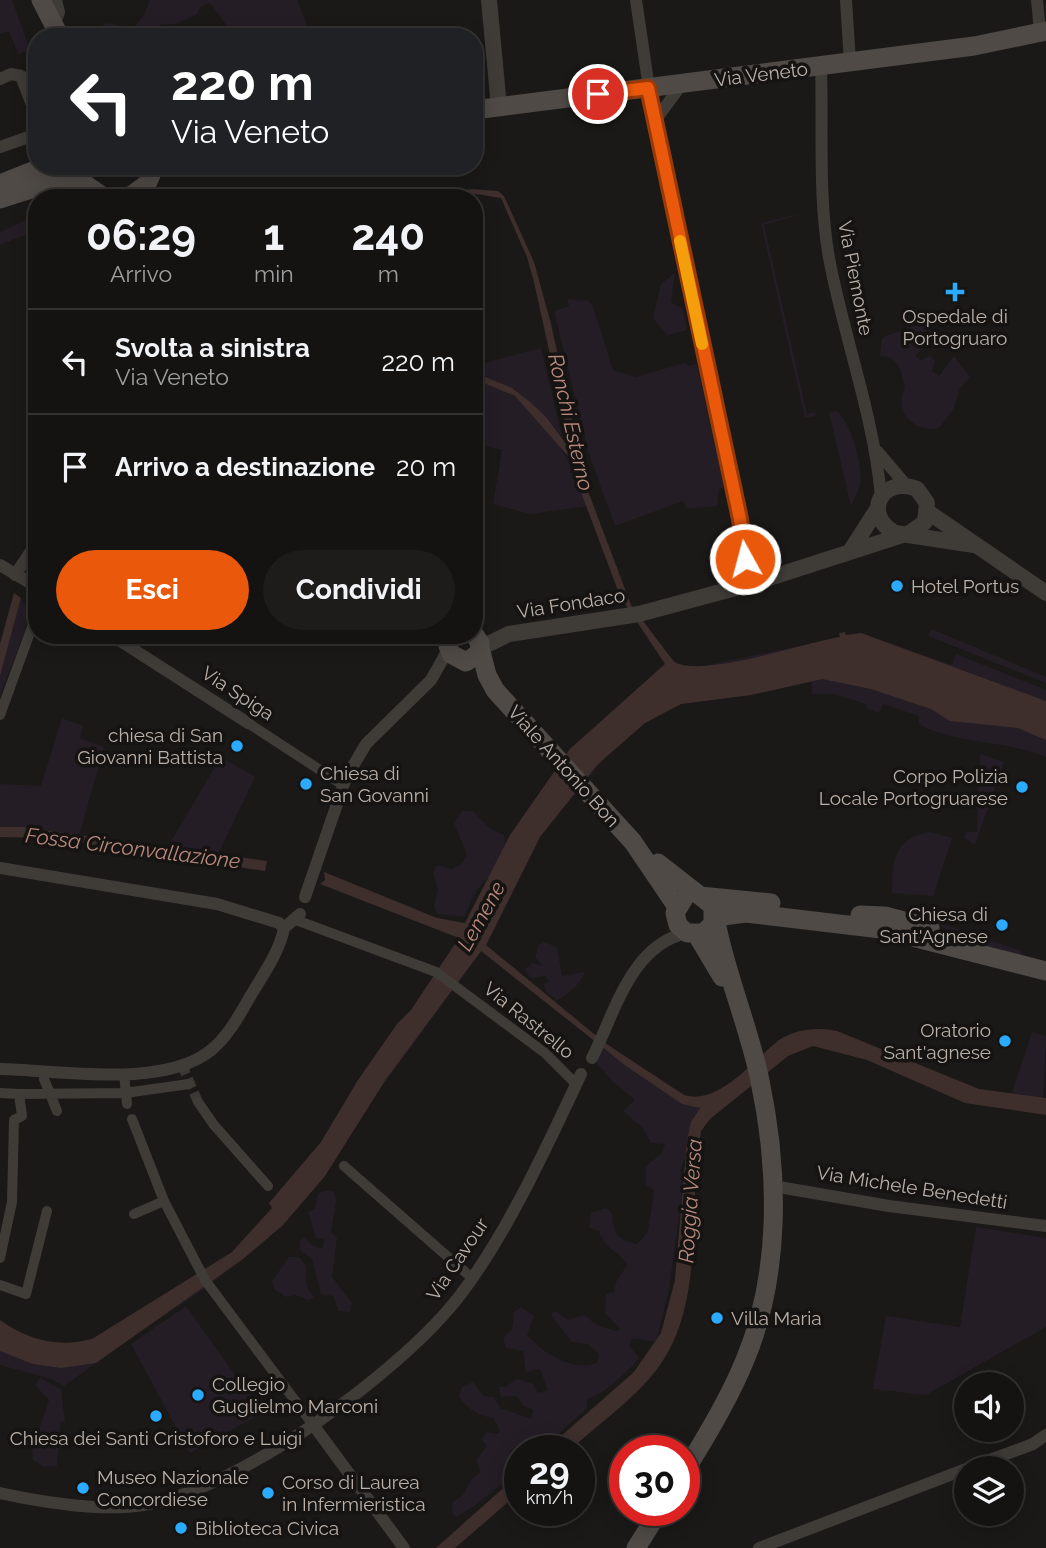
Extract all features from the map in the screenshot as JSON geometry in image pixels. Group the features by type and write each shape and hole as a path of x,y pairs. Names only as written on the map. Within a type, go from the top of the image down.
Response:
{"main road":[{"path":"41,0 55,28"},
{"name":"Via Veneto","path":"483,109 974,46 1043,32"},
{"path":"0,184 28,173"},
{"path":"31,189 81,175 96,189"},
{"path":"0,199 28,190"},
{"path":"450,645 471,661 475,644"},
{"name":"Viale Antonio Bon","path":"478,644 487,675 495,690"},
{"name":"Viale Antonio Bon","path":"450,645 495,690 633,842 698,896"},
{"name":"Viale Antonio Bon","path":"633,842 677,907"},
{"path":"698,896 709,902 715,917 738,1009 760,1079 773,1186 773,1226 767,1276 746,1359 700,1446"},
{"path":"738,1009 692,934 675,919 677,907 684,898 698,896 885,916 933,929 988,954"},
{"path":"715,917 747,912 881,929 988,954 1046,971"},
{"path":"692,934 709,929 715,917"},
{"path":"636,1548 650,1526"}],"street":[{"path":"56,0 58,28"},
{"path":"489,0 499,107"},
{"path":"636,0 654,122 740,519 745,559 754,583"},
{"path":"846,0 850,62"},
{"path":"1037,0 1043,32"},
{"name":"Via Piemonte","path":"821,66 827,240 847,335 877,451 880,503"},
{"path":"0,79 11,74 20,76 28,96"},
{"path":"654,122 682,84"},
{"path":"0,147 28,137"},
{"name":"Via Piemonte","path":"877,451 906,485"},
{"path":"850,550 892,487 906,485 921,493 928,512 1046,593"},
{"path":"880,503 882,524 895,533 974,545"},
{"path":"906,534 920,528 928,512"},
{"name":"Via Fondaco","path":"483,637 635,615 754,583 906,534"},
{"path":"15,575 28,556"},
{"path":"0,565 28,582"},
{"path":"0,715 28,638"},
{"name":"Via Spiga","path":"125,644 344,785"},
{"path":"305,897 344,785 366,744 431,680 450,645"},
{"path":"0,868 232,907 279,923 284,928"},
{"path":"0,1069 124,1074 177,1066 210,1051 234,1024 272,957 284,928 298,917"},
{"name":"Via Rastrello","path":"298,917 436,972 457,985 579,1079"},
{"path":"592,1058 636,970 663,942 692,934"},
{"path":"124,1074 126,1099"},
{"path":"44,1079 57,1111"},
{"name":"Via Cavour","path":"0,1493 66,1504 145,1505 204,1485 314,1426 428,1332 472,1278 518,1200 579,1079"},
{"path":"0,1093 126,1099 189,1084"},
{"path":"0,1258 15,1202 14,1120 22,1116 19,1094"},
{"path":"198,1102 214,1125 268,1186"},
{"path":"132,1119 164,1200 208,1286 404,1548"},
{"path":"344,1166 472,1278"},
{"name":"Via Michele Benedetti","path":"773,1186 889,1206 1046,1226"},
{"path":"134,1214 164,1200"},
{"path":"0,1285 26,1294 47,1211"},
{"path":"1001,1456 1033,1444 1046,1435"},
{"path":"759,1548 954,1474"}],"shaded area":[{"path":"0,0 12,0 28,44 28,57 26,51 18,54 9,31 0,34"},
{"path":"150,0 297,0 308,28 229,28 210,3 201,6 196,15 175,24 157,28 98,28 106,23 134,27 144,15"},
{"path":"812,211 764,225 807,414 815,412 816,416 805,418 761,223"},
{"path":"28,219 28,234 0,245 0,232"},
{"path":"675,273 671,302 683,309 687,330 667,335 653,318 661,284"},
{"path":"567,299 589,301 593,307 613,370 635,377 685,363 688,366 697,364 724,487 719,489 717,506 688,509 683,501 615,526 588,451 554,311 569,306"},
{"path":"920,324 932,326 931,340 915,356 921,360 930,356 935,361 932,371 939,376 954,356 970,377 960,388 954,408 939,428 921,427 908,418 902,404 905,387 900,371 891,359 880,356 882,339"},
{"path":"541,348 562,437 523,398 483,375 483,364"},
{"path":"483,382 509,393 539,418 568,461 588,506 530,514 493,504 502,450 483,445"},
{"path":"836,411 851,433 860,468 860,485 851,506 829,413"},
{"path":"21,598 28,611 24,633 0,695 0,676"},
{"path":"931,629 1046,677 1046,683 928,636"},
{"path":"861,633 952,665 956,654 1046,690 1046,757 934,731 919,724 919,716 883,704 879,713 867,709 866,704 834,694 812,694 812,682 751,695 681,704 645,723 608,754 540,837 486,945 378,1092 322,1180 283,1225 204,1289 89,1365 96,1363 64,1386 48,1378 0,1365 0,1321 33,1340 75,1344 101,1336 232,1252 272,1208 269,1203 321,1142 358,1080 397,1024 411,1010 459,937 491,876 492,873 476,891 464,917 437,914 434,906 438,889 433,873 437,865 452,869 461,864 467,855 454,823 462,811 473,811 489,828 504,835 505,846 570,749 666,664 670,657 682,666 698,667"},
{"path":"62,718 83,726 80,738 104,747 79,836 0,827 0,784 41,786"},
{"path":"980,754 1004,762 975,844 964,838 966,832 977,832"},
{"path":"221,757 255,777 219,852 217,855 167,848"},
{"path":"930,832 952,838 933,896 892,893 895,861 902,845 909,839"},
{"path":"939,923 1022,951 1020,957 964,939"},
{"path":"544,942 557,947 562,976 585,972 574,989 557,1000 545,991 544,984 550,981 545,976 531,978 525,970 532,963 543,966 535,957 539,945"},
{"path":"1032,1032 1046,1036 1043,1098 1012,1093"},
{"path":"603,1049 676,1100 700,1107 692,1124 680,1171 684,1178 669,1289 656,1342 633,1338 629,1345 639,1358 608,1388 588,1399 587,1408 557,1435 504,1435 504,1482 456,1517 452,1512 453,1502 464,1494 471,1479 481,1472 476,1460 487,1446 482,1440 486,1432 500,1432 494,1418 484,1416 465,1404 459,1396 462,1387 473,1382 483,1396 494,1397 500,1408 531,1419 533,1410 524,1406 517,1396 501,1397 499,1387 505,1387 517,1379 533,1384 538,1393 548,1390 540,1369 526,1372 523,1351 506,1348 503,1338 512,1329 514,1312 521,1307 534,1316 527,1335 542,1349 559,1360 578,1365 597,1363 599,1354 588,1344 572,1342 551,1315 555,1311 569,1320 584,1315 595,1324 615,1331 620,1329 605,1313 606,1294 614,1292 616,1282 627,1265 606,1244 599,1231 589,1228 591,1213 606,1208 612,1213 617,1234 637,1244 648,1230 654,1192 646,1185 646,1166 662,1153 665,1144 651,1143 642,1127 623,1111 635,1100 611,1080 595,1061"},
{"path":"334,1191 336,1201 331,1232 337,1238 332,1277 352,1303 350,1312 339,1311 333,1296 321,1294 312,1259 300,1250 300,1241 304,1236 310,1244 322,1249 325,1239 316,1238 308,1212 315,1209 318,1194"},
{"path":"976,1227 1046,1238 1046,1327 967,1372 954,1372 954,1379 926,1395 873,1389 886,1316 960,1327"},
{"path":"289,1257 299,1257 306,1266 307,1286 314,1297 309,1300 295,1295 286,1297 274,1289 272,1281"},
{"path":"186,1306 262,1413 190,1453 131,1344"},
{"path":"40,1378 61,1389 65,1422 61,1421 60,1426 57,1466 44,1467 33,1460 32,1451 49,1400 35,1385"}],"water":[{"path":"483,190 498,191 504,196 534,262 551,324 588,491 631,605 674,662 688,666 730,663 840,637 839,633 861,633 1046,701 1046,740 1018,728 950,721 931,709 871,689 822,679 751,695 681,704 645,723 597,765 540,837 486,945 605,1043 684,1095 697,1097 710,1094 734,1080 779,1040 800,1031 821,1029 837,1031 979,1089 1046,1098 1046,1115 965,1103 867,1060 813,1046 788,1056 710,1119 701,1131 688,1292 680,1323 668,1352 640,1389 588,1435 562,1435 634,1372 661,1333 675,1280 687,1140 691,1122 700,1108 682,1104 626,1066 481,951 386,1079 325,1176 283,1225 243,1259 96,1363 61,1368 33,1364 0,1351 0,1320 21,1333 44,1340 67,1343 92,1339 232,1252 272,1208 269,1203 321,1142 358,1080 397,1024 411,1010 459,938 320,884 325,880 324,872 437,918 465,923 510,835 570,749 665,664 620,596 567,455 515,396 483,383 483,376 512,388 546,417 571,450 527,257 501,198 483,195"},
{"path":"14,593 21,598 0,676 0,644"},
{"name":"Fossa Circonvallazione","path":"0,827 22,827 267,861 265,871 49,838 0,837"},
{"path":"504,1487 504,1506 455,1548 436,1548"}],"tunnel":[{"path":"182,1065 198,1102"}],"slow traffic":[{"path":"680,241 702,344"}],"place":[{"name":"Ospedale di Portogruaro","path":"955,292"},
{"name":"Hotel Portus","path":"897,586"},
{"name":"chiesa di San Giovanni Battista","path":"237,746"},
{"name":"Chiesa di San Govanni","path":"306,784"},
{"name":"Corpo Polizia Locale Portogruarese","path":"1022,787"},
{"name":"Chiesa di Sant'Agnese","path":"1002,925"},
{"name":"Oratorio Sant'agnese","path":"1005,1041"},
{"name":"Villa Maria","path":"717,1318"},
{"name":"Collegio Guglielmo Marconi","path":"198,1395"},
{"name":"Chiesa dei Santi Cristoforo e Luigi","path":"156,1416"},
{"name":"Museo Nazionale Concordiese","path":"83,1488"},
{"name":"Corso di Laurea in Infermieristica","path":"268,1493"},
{"name":"Biblioteca Civica","path":"181,1528"}],"route":[{"path":"598,94 648,88 740,519 745,559"}],"water label":[{"name":"Ronchi Esterno","path":"571,422"},
{"name":"Lemene","path":"481,916"},
{"name":"Roggia Versa","path":"690,1201"}]}
